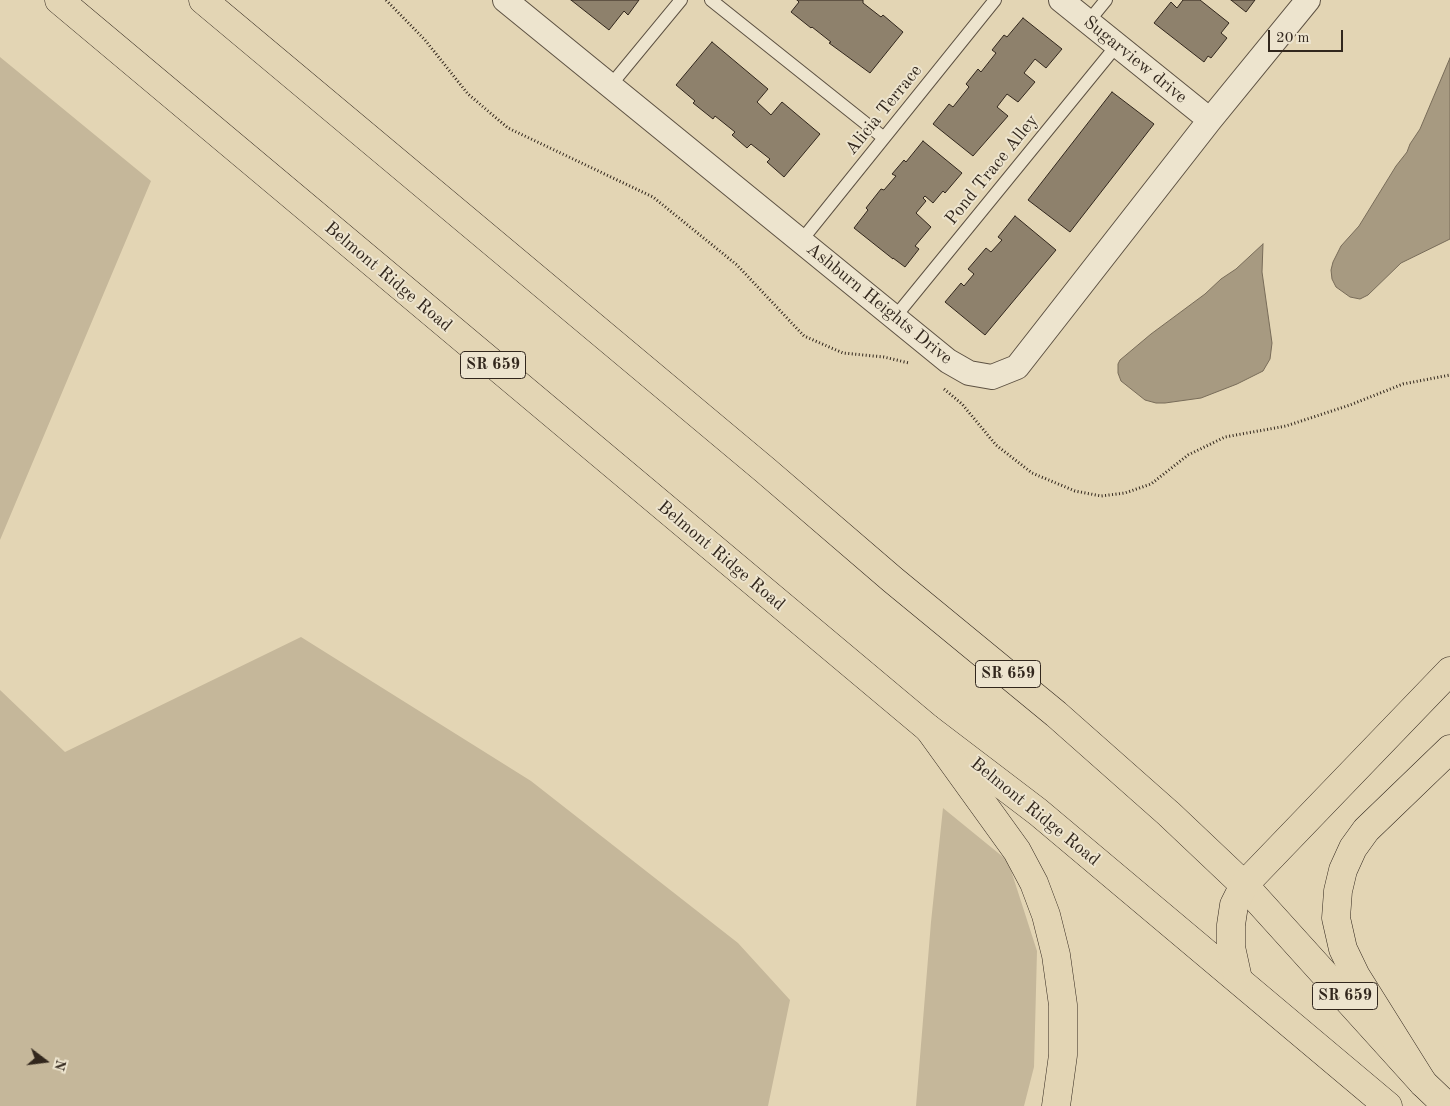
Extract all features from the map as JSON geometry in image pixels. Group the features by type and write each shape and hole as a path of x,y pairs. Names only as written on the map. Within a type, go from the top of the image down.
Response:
{"main road":[{"name":"Belmont Ridge Road","path":"59,0 929,729 1038,812 1388,1106"},
{"name":"SR 659","path":"203,0 765,470 893,580 1056,714 1169,814 1244,885 1423,1083 1447,1106"},
{"path":"1238,979 1231,947 1231,925 1234,904 1244,885 1450,670"},
{"path":"929,729 1017,851 1034,883 1046,915 1056,955 1063,1005 1063,1055 1056,1106"},
{"path":"1423,1083 1360,984 1343,949 1336,918 1338,891 1343,870 1353,848 1366,830 1450,749"}],"street":[{"name":"Sugarview drive","path":"1061,0 1210,120"},
{"name":"Ashburn Heights Drive","path":"516,3 610,86 948,360 969,372 992,377 1017,367 1210,120 1308,0"}],"lane":[{"path":"610,86 681,0"},
{"path":"711,0 884,138"},
{"name":"Alicia Terrace","path":"801,241 995,0"},
{"path":"1088,22 1106,0"},
{"name":"Pond Trace Alley","path":"894,317 1117,45"}],"shaded area":[{"path":"0,57 151,181 0,540"},
{"path":"1450,58 1450,239 1401,263 1368,295 1360,299 1350,297 1336,287 1332,279 1331,270 1333,262 1341,246 1359,226 1396,166 1407,152 1420,129"},
{"path":"1263,244 1262,272 1272,343 1270,359 1263,371 1237,384 1201,398 1165,403 1145,400 1121,381 1118,373 1120,360 1236,269"},
{"path":"301,637 531,781 738,943 790,1000 768,1106 0,1106 0,690 65,752"},
{"path":"943,808 1008,861 1037,951 1034,1067 1024,1106 916,1106 931,922"}],"building":[{"path":"571,0 639,0 628,15 624,11 609,30"},
{"path":"797,0 863,0 863,3 881,17 883,15 903,32 870,73 791,12 799,2"},
{"path":"1183,0 1200,0 1229,23 1221,33 1227,38 1211,58 1208,56 1204,62 1154,23 1171,2 1177,8"},
{"path":"1231,0 1255,0 1246,12"},
{"path":"1023,18 1062,49 1046,68 1035,59 1024,73 1035,82 1018,102 1007,94 997,107 1008,116 973,156 933,124 949,104 953,107 969,87 966,84 978,69 981,72 996,53 992,50 1004,35 1007,37"},
{"path":"712,42 768,89 757,102 771,115 782,102 820,134 784,177 767,162 770,159 751,144 747,148 732,135 735,132 715,116 713,119 693,103 695,101 676,85"},
{"path":"1112,92 1154,124 1070,232 1028,200"},
{"path":"923,141 962,173 945,193 943,191 933,203 925,196 923,198 926,201 916,213 931,227 915,246 919,249 905,267 854,228 868,210 866,208 881,189 884,190 896,176 892,174 904,160 906,162"},
{"path":"1015,216 1056,250 985,335 945,302 961,283 964,286 974,274 968,269 986,248 991,252 1002,240 998,237"}]}
